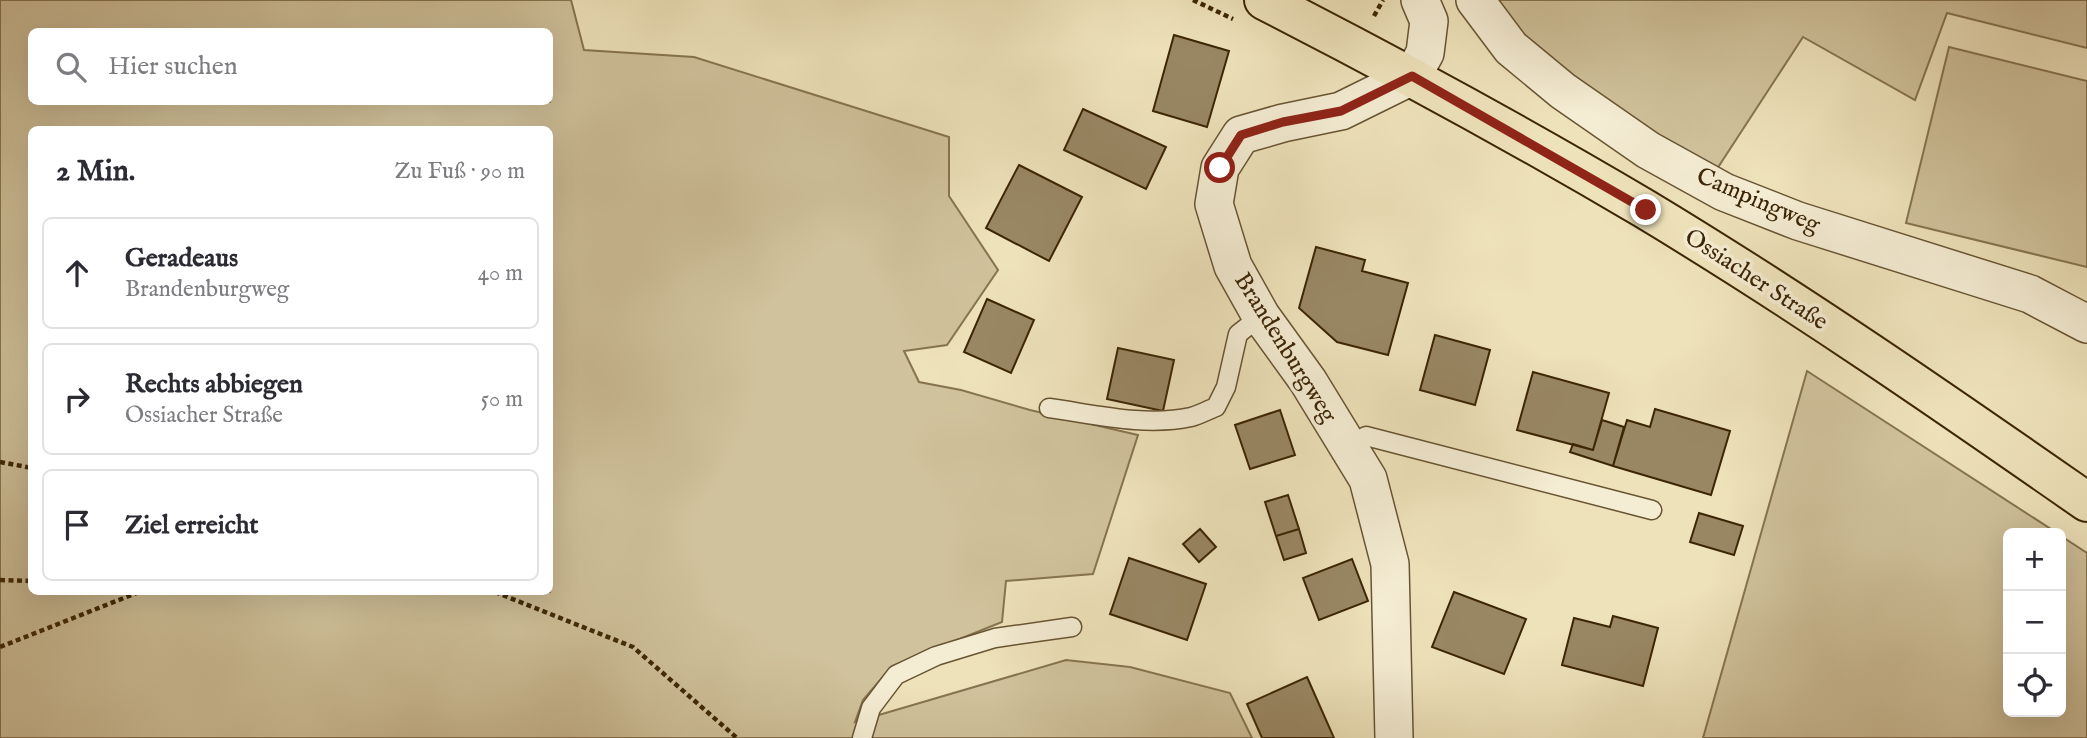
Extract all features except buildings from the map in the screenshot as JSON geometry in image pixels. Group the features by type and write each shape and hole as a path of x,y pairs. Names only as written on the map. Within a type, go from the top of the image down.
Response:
{"main road":[{"name":"Ossiacher Straße","path":"1264,0 1412,76 1646,210 1872,354 2087,502"}],"street":[{"path":"1412,76 1425,53 1429,21 1420,0"},
{"name":"Campingweg","path":"1475,0 1511,48 1563,91 1648,150 1724,192 1798,221 2031,294 2087,324"},
{"name":"Brandenburgweg","path":"1394,738 1390,564 1368,479 1308,381 1261,316 1233,266 1214,204 1220,168 1241,135 1283,122 1341,111 1412,76"}],"lane":[{"path":"1049,408 1114,417 1163,420 1192,416 1216,407 1226,387 1238,334 1261,316"},
{"path":"1348,448 1366,436 1652,510"},
{"path":"862,738 871,708 897,675 936,656 995,638 1072,627"}],"path":[{"path":"1368,25 1383,0"},
{"path":"0,462 28,467"},
{"path":"0,580 28,581"},
{"path":"0,647 131,595"},
{"path":"503,595 633,647 737,738"}],"shaded area":[{"path":"0,0 571,0 584,50 694,57 949,137 949,196 998,270 947,345 904,351 919,382 961,390 1030,410 1138,435 1093,574 1006,581 1002,622 892,666 863,700 855,722 1066,660 1130,667 1230,693 1252,738 0,738"},
{"path":"1487,0 2087,0 2087,48 1947,13 1915,100 1803,37 1713,175 1537,58"},
{"path":"1949,47 2087,81 2087,267 1906,223"},
{"path":"1807,371 2049,528 2003,528 2003,717 2066,717 2066,539 2087,553 2087,738 1703,738"}],"route":[{"path":"1220,168 1241,135 1283,122 1341,111 1412,76 1646,210"}]}
